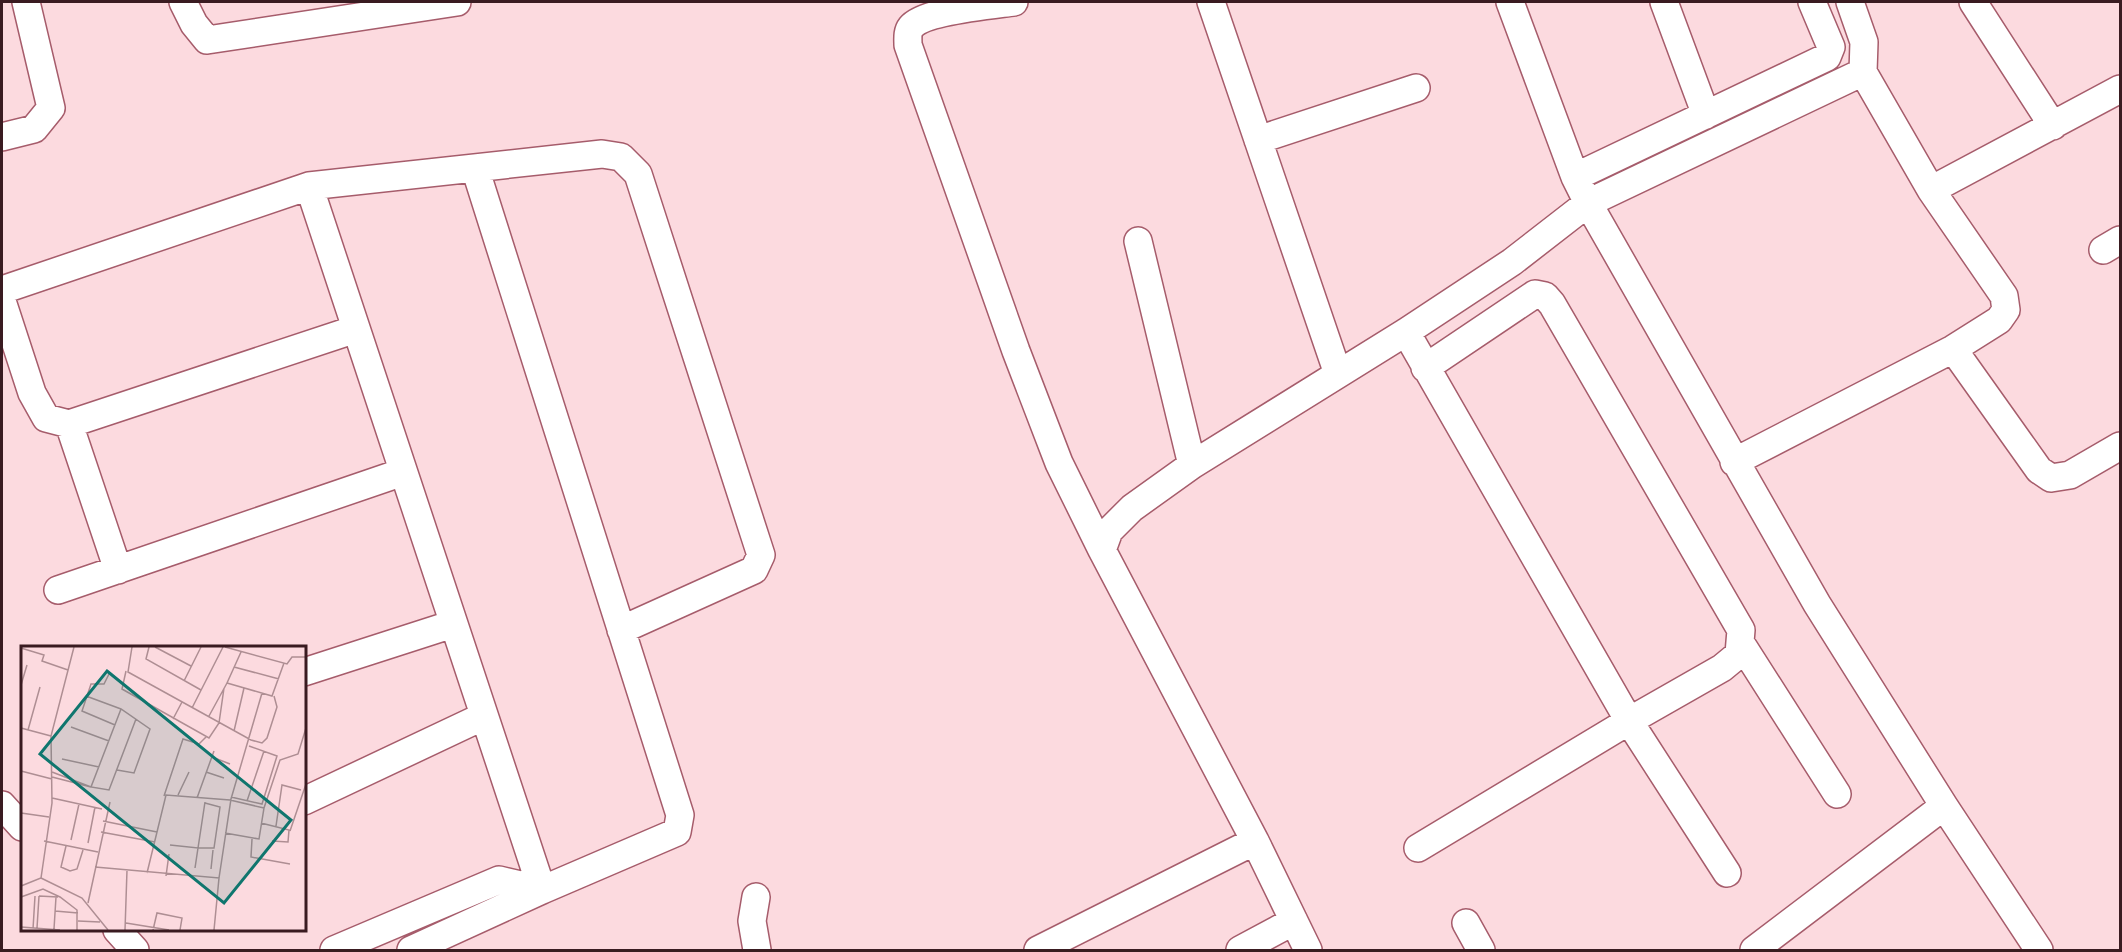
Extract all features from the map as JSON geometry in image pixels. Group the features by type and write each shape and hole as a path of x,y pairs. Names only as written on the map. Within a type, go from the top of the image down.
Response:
{"street":[{"path":"2,137 34,129 51,108 26,2"},
{"path":"183,2 194,24 207,40 457,2"},
{"path":"1014,2 926,17 912,25 908,32 908,45 1016,351 1059,463 1102,550 1256,841 1308,951"},
{"path":"1214,2 1258,140 1338,374"},
{"path":"1510,2 1575,177 1588,203 1817,604 1944,806 2039,951"},
{"path":"1664,2 1706,115"},
{"path":"1575,177 1827,57 1831,47 1812,2"},
{"path":"1734,462 1953,349 1999,320 2006,310 2004,296 1931,190 1863,72 1864,42 1850,2"},
{"path":"1973,2 2053,126"},
{"path":"1102,550 1109,531 1132,508 1192,465 1406,332 1512,262 1588,203 1863,72"},
{"path":"1258,140 1416,88"},
{"path":"1931,190 2121,89"},
{"path":"2,290 309,186 602,154 621,157 638,174 762,555 754,570 621,630"},
{"path":"411,951 542,890 677,832 680,815 475,168"},
{"path":"309,186 542,890"},
{"path":"1138,241 1192,465"},
{"path":"1418,848 1722,668 1739,654 1742,645 1741,630 1545,296 1535,294 1425,368"},
{"path":"2,301 32,393 46,418 69,423 356,330"},
{"path":"1406,332 1629,721 1727,873"},
{"path":"1953,349 2039,470 2052,478 2070,475 2121,447"},
{"path":"69,423 118,570"},
{"path":"58,590 403,472"},
{"path":"306,671 453,624"},
{"path":"1742,645 1837,794"},
{"path":"306,800 484,716"},
{"path":"2,805 21,826"},
{"path":"1754,951 1944,806"},
{"path":"1038,951 1256,841"},
{"path":"334,951 499,880 542,890"},
{"path":"756,897 752,921 757,951"},
{"path":"1240,951 1294,921"},
{"path":"1466,923 1481,951"},
{"path":"118,931 135,951"}]}
